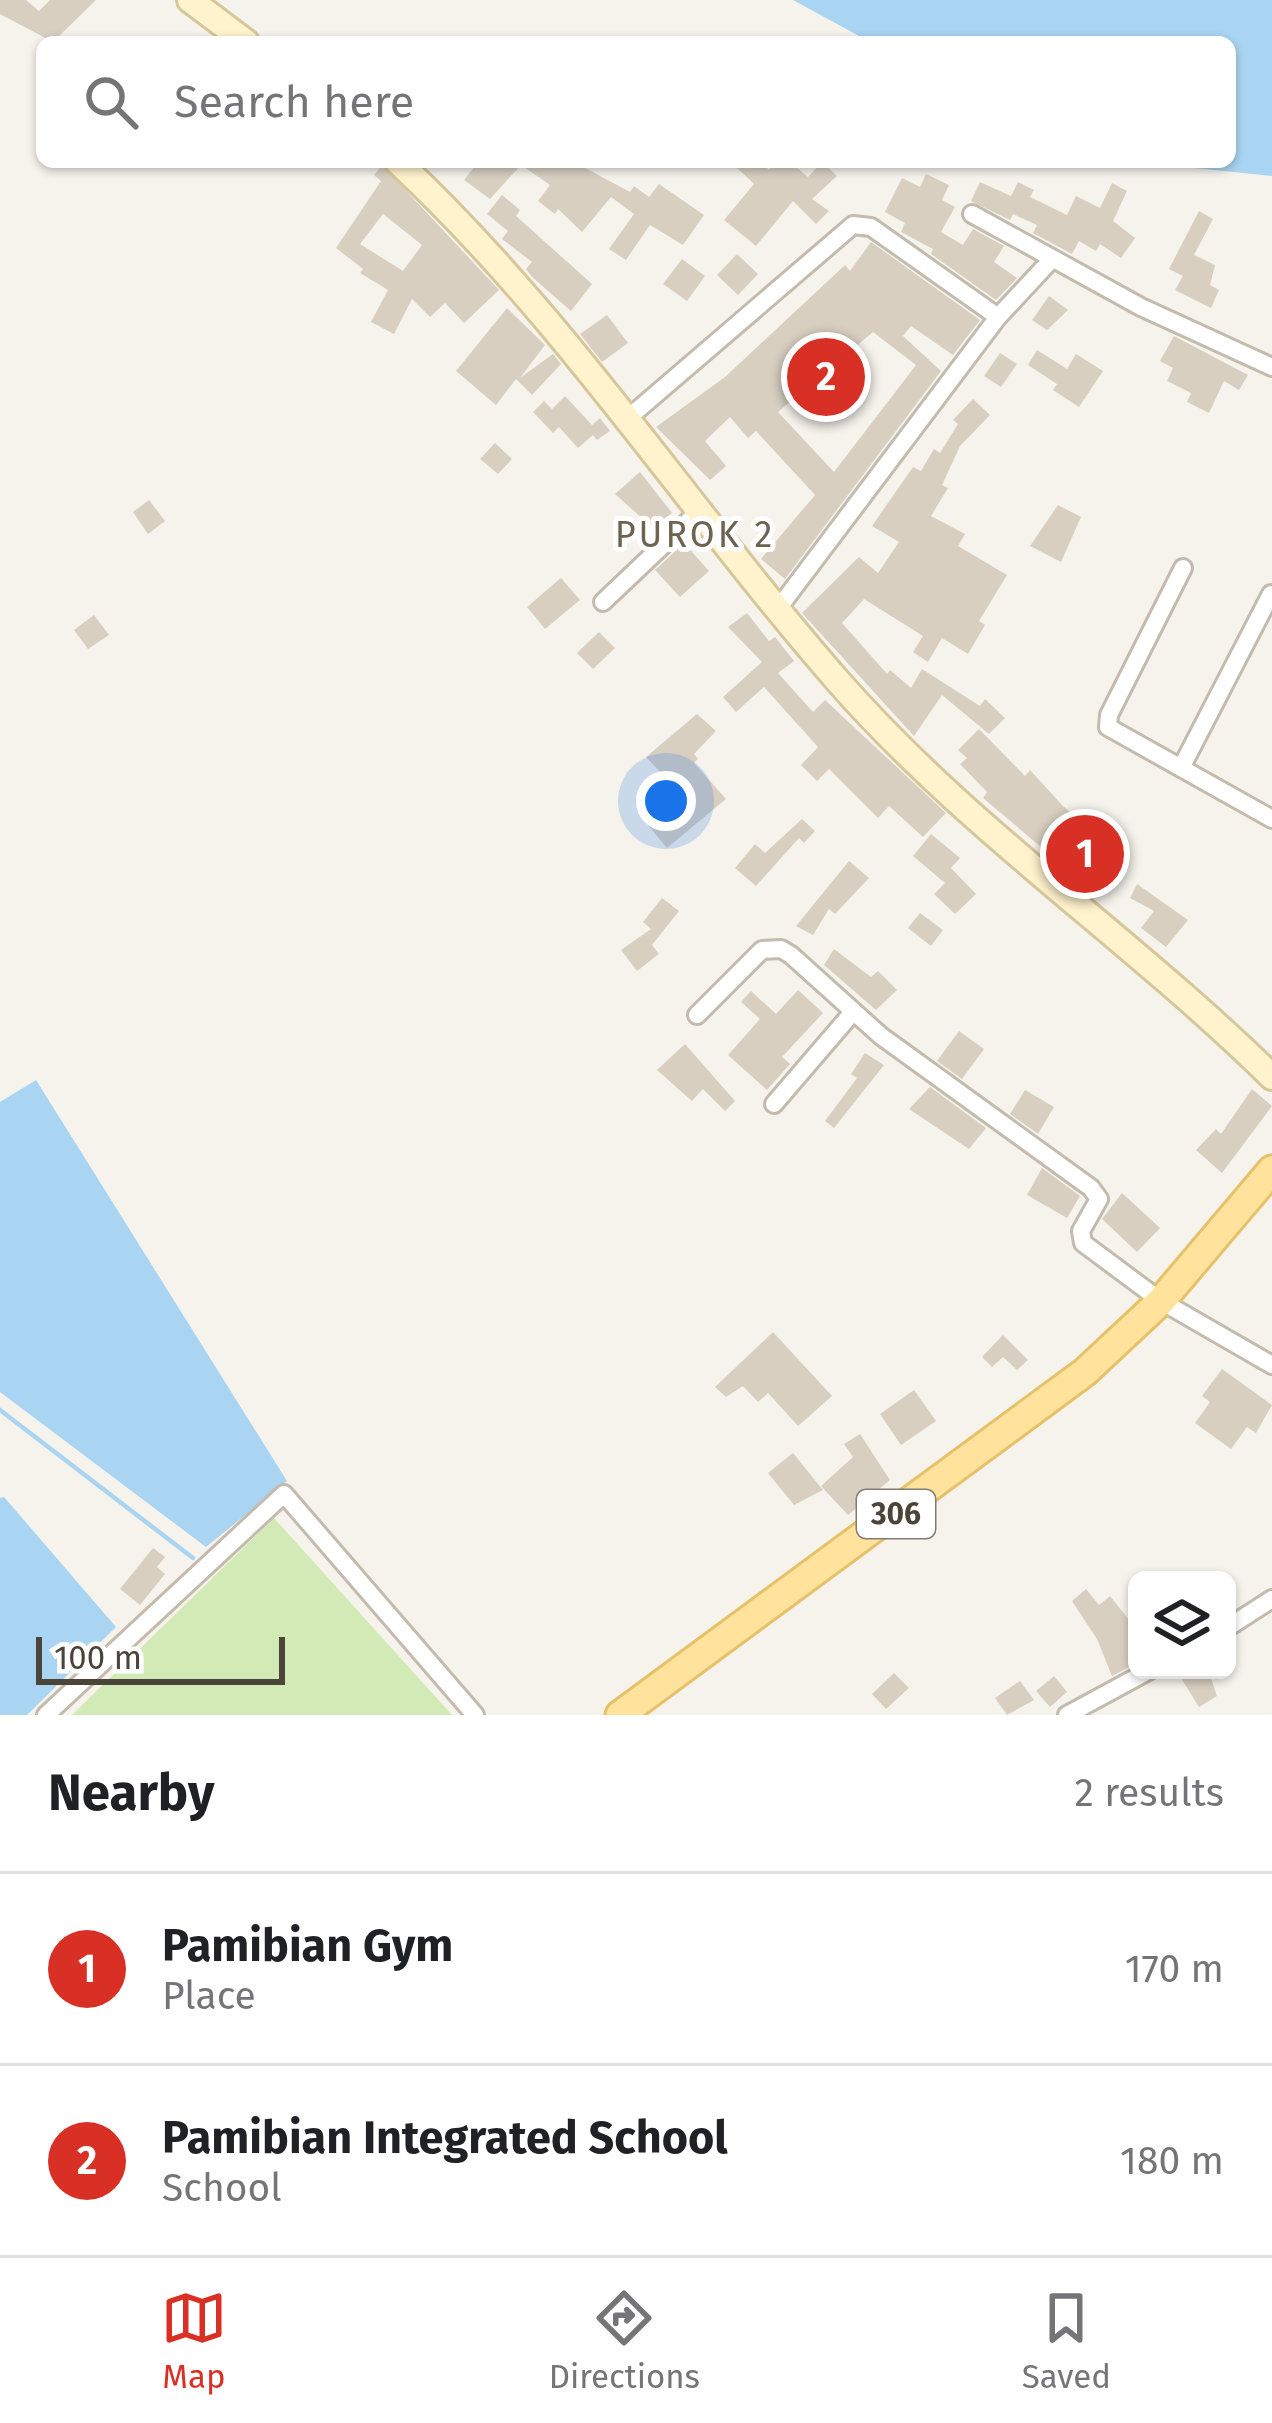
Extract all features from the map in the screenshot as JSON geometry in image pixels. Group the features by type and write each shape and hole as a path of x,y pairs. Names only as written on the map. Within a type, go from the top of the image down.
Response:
{"main road":[{"name":"306","path":"620,1715 1040,1409 1161,1301 1272,1170"}],"street":[{"path":"190,0 238,36"},
{"path":"404,168 469,228 883,729 1272,1077"},
{"path":"972,214 1051,260 1272,367"},
{"path":"627,419 853,225 871,227 998,317"},
{"path":"780,606 998,317 1051,260"},
{"path":"603,602 699,511"},
{"path":"1183,568 1107,722 1114,732 1272,819"},
{"path":"1180,768 1271,594"},
{"path":"698,1015 752,958 770,947 791,955 853,1012 973,1108 1090,1188 1099,1199 1081,1231 1083,1243 1161,1301 1272,1365"},
{"path":"774,1104 853,1012"},
{"path":"46,1715 284,1494 475,1715"},
{"path":"1236,1622 1272,1599"},
{"path":"1067,1715 1133,1679"}],"green space":[{"path":"274,1518 452,1715 72,1715"}],"water":[{"path":"793,0 1272,0 1272,176 1194,168 1236,168 1236,36 859,36"},
{"path":"36,1080 287,1481 206,1547 0,1392 0,1102"},
{"path":"4,1497 116,1627 27,1715 0,1715 0,1498"}],"building":[{"path":"0,0 26,0 39,11 50,0 96,0 59,36 42,36 0,14"},
{"path":"385,168 499,290 464,323 445,303 430,317 412,299 394,334 371,322 388,290 360,273 363,269 336,248 381,181 374,175","holes":["383,214 422,245 403,271 360,244"]},
{"path":"473,168 518,168 490,199 464,180"},
{"path":"525,168 585,168 630,192 634,186 649,197 659,184 704,215 683,245 650,225 626,260 609,249 634,214 611,197 582,232 558,209 555,214 538,201 550,185"},
{"path":"737,168 797,168 808,177 816,168 828,168 837,176 812,199 829,211 816,224 793,201 756,246 724,220 754,184"},
{"path":"926,174 949,185 942,200 955,207 941,232 963,245 973,229 1004,246 994,262 1017,278 996,300 931,254 933,249 901,232 905,223 885,212 902,178 920,187"},
{"path":"980,182 1011,196 1018,182 1034,190 1030,197 1067,215 1076,196 1100,208 1112,183 1127,191 1113,221 1135,238 1121,258 1100,244 1096,251 1079,241 1072,254 1033,233 1037,225 1013,214 1010,220 971,201"},
{"path":"502,195 520,210 516,216 592,284 571,311 532,277 526,269 532,262 502,239 508,231 487,214"},
{"path":"1199,211 1213,219 1194,255 1215,265 1210,285 1219,290 1211,308 1175,290 1183,276 1169,269"},
{"path":"871,242 980,320 953,355 911,326 903,336 941,371 785,579 761,559 815,495 756,431 748,438 730,417 705,441 726,466 710,480 656,427 725,377 845,265 850,271","holes":["873,332 916,365 834,472 778,412"]},
{"path":"737,254 758,274 738,295 717,275"},
{"path":"682,259 705,276 687,301 663,284"},
{"path":"1049,296 1068,310 1047,330 1032,320"},
{"path":"507,308 545,345 520,378 553,354 561,364 532,395 516,379 496,405 456,371"},
{"path":"607,315 628,343 602,362 580,334"},
{"path":"1174,336 1248,375 1239,390 1224,381 1209,413 1187,402 1191,393 1167,381 1173,368 1160,361"},
{"path":"1037,350 1067,369 1076,354 1103,371 1079,407 1053,390 1057,384 1028,365"},
{"path":"1000,353 1017,364 1001,387 984,376"},
{"path":"565,396 592,425 600,418 610,431 597,440 593,435 578,448 559,427 553,433 533,412 544,401 552,409"},
{"path":"973,399 990,415 960,446 942,485 948,488 931,516 965,534 958,546 1007,575 979,621 985,625 968,654 942,638 928,662 913,652 923,636 864,599 842,623 887,674 890,670 911,688 922,669 980,706 985,699 1005,718 989,734 942,695 914,736 802,613 859,557 878,573 899,542 872,526 913,467 921,471 934,449 940,453 958,424 953,420"},
{"path":"495,443 512,459 498,474 480,459"},
{"path":"640,472 672,513 653,528 615,494"},
{"path":"149,500 165,521 148,534 133,512"},
{"path":"1058,505 1081,517 1061,562 1030,546"},
{"path":"684,543 709,571 680,597 655,570"},
{"path":"561,578 580,600 545,629 527,607"},
{"path":"747,613 769,641 775,637 794,661 778,673 813,712 825,700 946,813 923,837 889,806 878,818 829,769 817,781 801,765 818,747 764,687 736,712 723,697 762,662 728,627"},
{"path":"94,615 109,635 88,649 74,630"},
{"path":"599,632 615,648 593,669 577,653"},
{"path":"697,714 716,731 694,754 698,759 694,763 726,799 667,848 647,824 682,795 646,757"},
{"path":"979,729 1025,776 1030,770 1063,806 1128,860 1099,896 983,798 987,792 960,764 967,758 958,750"},
{"path":"802,819 815,831 804,843 799,838 756,886 735,868 755,844 765,853"},
{"path":"931,834 960,858 951,868 976,894 955,914 934,894 945,883 913,856"},
{"path":"849,861 869,878 835,914 829,909 813,935 796,926"},
{"path":"1137,884 1188,920 1166,947 1141,928 1154,911 1130,898"},
{"path":"662,898 679,911 652,945 659,954 637,971 621,950 651,929 643,922"},
{"path":"920,913 943,930 931,946 908,928"},
{"path":"834,949 871,977 878,971 897,990 876,1010 824,965"},
{"path":"798,990 823,1013 782,1057 790,1064 767,1090 728,1055 760,1019 741,1002 751,991 776,1014"},
{"path":"959,1031 984,1049 962,1079 937,1061"},
{"path":"685,1044 735,1101 725,1111 703,1089 692,1101 657,1070"},
{"path":"865,1053 884,1065 834,1128 825,1121 857,1078 851,1074"},
{"path":"930,1087 986,1128 969,1149 909,1109"},
{"path":"1252,1089 1272,1106 1222,1173 1196,1150 1216,1129 1221,1134"},
{"path":"1025,1090 1054,1107 1038,1134 1010,1114"},
{"path":"1042,1168 1080,1196 1067,1218 1027,1195"},
{"path":"1122,1193 1160,1228 1137,1252 1102,1219"},
{"path":"773,1332 832,1396 798,1426 768,1393 758,1402 743,1386 726,1397 715,1387"},
{"path":"1003,1335 1028,1360 1017,1370 1003,1357 992,1367 982,1357"},
{"path":"1222,1369 1272,1405 1256,1433 1247,1427 1231,1449 1195,1423 1210,1402 1202,1396"},
{"path":"914,1390 936,1421 901,1445 880,1414"},
{"path":"860,1434 890,1480 848,1515 821,1486 853,1457 844,1444"},
{"path":"793,1453 823,1490 794,1505 768,1473"},
{"path":"153,1548 165,1557 157,1567 165,1574 140,1605 120,1589"},
{"path":"1086,1589 1099,1605 1110,1596 1128,1619 1128,1668 1112,1676 1097,1639 1072,1601"},
{"path":"894,1673 909,1688 886,1709 872,1694"},
{"path":"1054,1676 1067,1692 1050,1707 1036,1691"},
{"path":"1182,1679 1211,1679 1217,1696 1199,1707"},
{"path":"1020,1681 1034,1700 1007,1715 995,1698"}],"waterway":[{"path":"0,1410 193,1558"}],"place":[{"name":"Pamibian Integrated School","path":"826,377"},
{"name":"Pamibian Gym","path":"1085,854"}],"district":[{"name":"PUROK 2","path":"695,534"}]}
